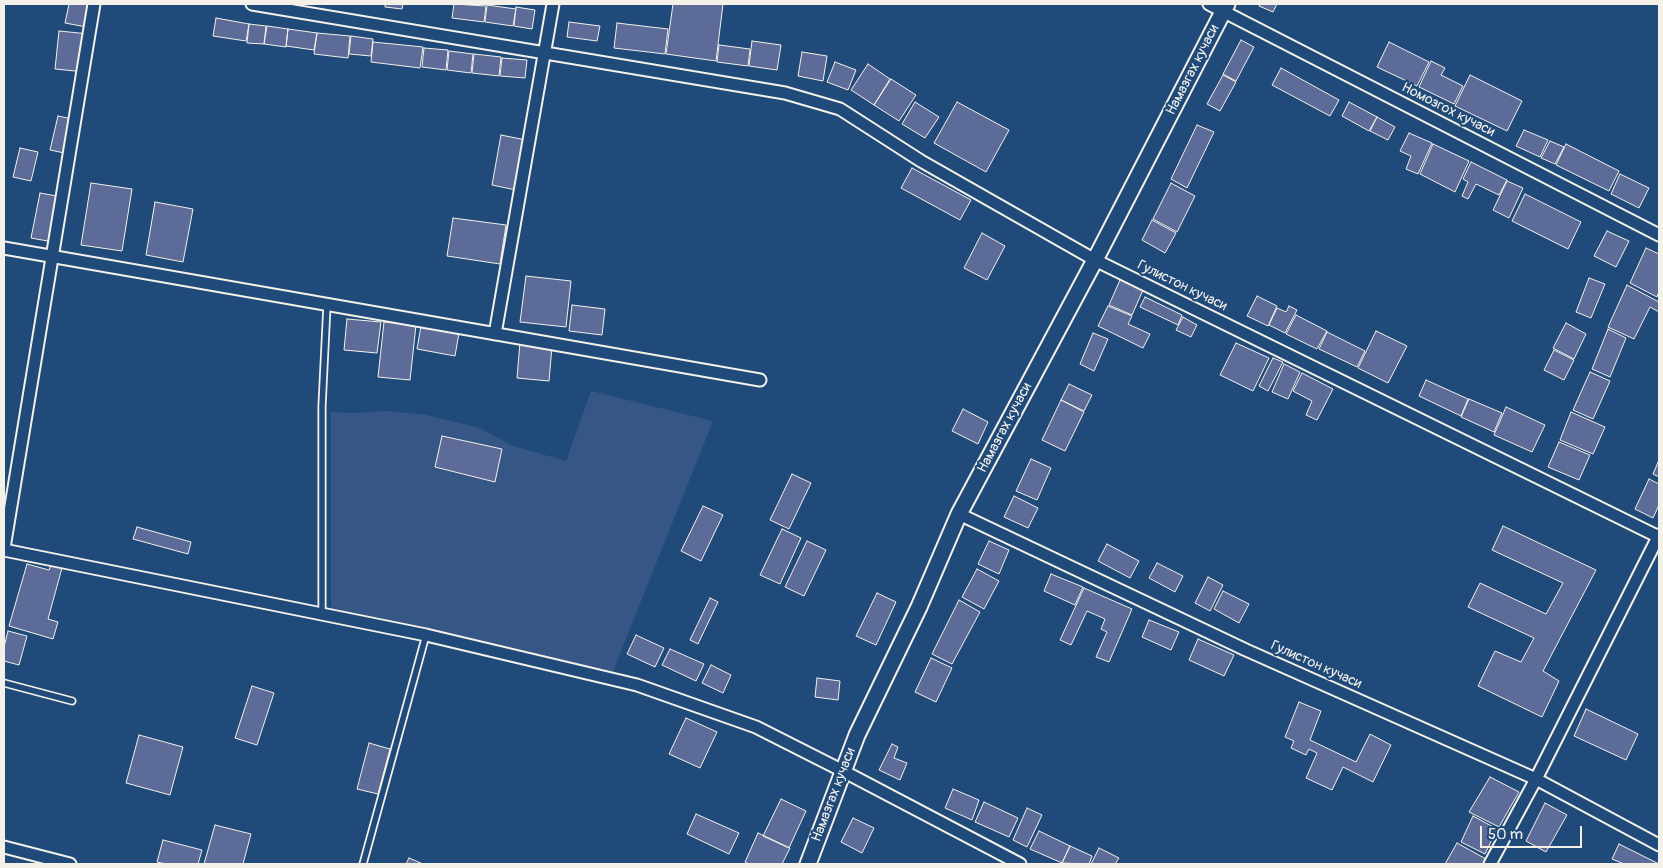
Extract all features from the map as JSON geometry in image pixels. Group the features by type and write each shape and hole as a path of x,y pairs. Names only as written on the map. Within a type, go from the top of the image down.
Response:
{"street":[{"path":"94,4 4,549 426,635 637,685 756,727 843,770 1020,864"},
{"name":"Гулистон кучаси","path":"252,4 785,93 840,109 921,161 1095,260 1659,536"},
{"path":"495,334 553,4"},
{"name":"Номозгох кучаси","path":"1209,4 1226,7 1659,235"},
{"name":"Намазгах кучаси","path":"808,864 857,735 919,607 959,514 1095,260 1226,7"},
{"path":"4,248 760,380"},
{"name":"Гулистон кучаси","path":"959,514 1246,650 1536,779 1659,845"},
{"path":"1490,864 1536,779 1659,536"},
{"path":"4,847 70,864"}],"lane":[{"path":"322,614 322,406 327,305"},
{"path":"363,864 426,635"},
{"path":"4,683 72,701"}],"shaded area":[{"path":"591,391 713,421 610,679 331,616 331,412 388,411 427,415 480,428 513,446 566,461"}],"building":[{"path":"69,4 96,4 92,28 65,23"},
{"path":"385,4 403,4 402,9 385,7"},
{"path":"454,4 486,6 484,22 452,18"},
{"path":"673,4 723,4 716,61 666,54"},
{"path":"1260,4 1277,4 1273,12 1259,6"},
{"path":"487,5 516,9 513,26 485,22"},
{"path":"516,7 535,10 532,29 514,26"},
{"path":"216,18 249,24 246,41 213,36"},
{"path":"569,22 600,26 597,41 567,37"},
{"path":"617,23 668,29 665,54 614,48"},
{"path":"249,24 266,26 264,44 247,43"},
{"path":"267,26 288,29 286,47 264,44"},
{"path":"288,29 317,33 314,50 286,46"},
{"path":"59,31 89,34 85,72 55,69"},
{"path":"317,33 350,36 348,58 314,54"},
{"path":"351,36 373,39 371,56 349,54"},
{"path":"1241,40 1254,47 1236,81 1223,74"},
{"path":"752,41 781,45 777,70 749,66"},
{"path":"373,42 423,47 420,68 371,62"},
{"path":"1389,42 1429,62 1417,86 1377,67"},
{"path":"719,45 750,49 748,66 717,62"},
{"path":"424,48 448,50 446,70 422,67"},
{"path":"449,51 473,54 471,73 447,70"},
{"path":"802,52 827,56 823,81 798,76"},
{"path":"474,54 501,57 499,76 472,73"},
{"path":"502,58 527,60 525,78 500,76"},
{"path":"1431,61 1445,68 1441,75 1463,86 1454,104 1419,87"},
{"path":"835,62 856,70 848,90 827,82"},
{"path":"868,64 890,79 874,105 851,90"},
{"path":"1281,68 1339,100 1330,116 1272,85"},
{"path":"1223,75 1236,82 1220,111 1207,104"},
{"path":"1470,75 1522,101 1507,131 1455,106"},
{"path":"891,79 916,95 899,121 874,105"},
{"path":"915,102 939,117 925,138 902,124"},
{"path":"957,102 1009,130 986,172 934,143"},
{"path":"1349,102 1377,117 1369,131 1342,116"},
{"path":"58,116 77,120 69,154 50,150"},
{"path":"1377,117 1395,127 1388,140 1370,131"},
{"path":"1197,125 1214,132 1187,188 1171,179"},
{"path":"1524,130 1548,140 1540,157 1516,146"},
{"path":"1409,133 1432,143 1418,174 1406,169 1411,156 1400,151"},
{"path":"501,135 526,140 516,190 492,185"},
{"path":"1550,141 1564,147 1555,164 1541,158"},
{"path":"1433,144 1469,161 1455,192 1420,174"},
{"path":"1566,144 1619,171 1609,191 1556,165"},
{"path":"20,148 38,152 31,181 13,177"},
{"path":"1471,162 1507,180 1499,195 1476,184 1468,199 1462,196 1468,182 1463,179"},
{"path":"912,168 971,200 960,220 901,188"},
{"path":"1620,174 1649,188 1639,208 1611,194"},
{"path":"1507,181 1523,188 1509,218 1493,210"},
{"path":"91,183 132,189 122,251 81,245"},
{"path":"1171,183 1195,196 1177,232 1153,219"},
{"path":"40,193 62,197 53,242 31,238"},
{"path":"1525,194 1581,222 1568,249 1512,221"},
{"path":"155,202 193,209 183,262 146,255"},
{"path":"453,218 506,225 500,264 447,256"},
{"path":"1152,220 1176,233 1165,253 1142,240"},
{"path":"1607,231 1629,241 1616,267 1594,256"},
{"path":"982,233 1005,246 987,280 964,268"},
{"path":"1646,248 1659,254 1659,291 1657,297 1630,283"},
{"path":"526,276 571,281 566,327 520,322"},
{"path":"1589,278 1605,284 1591,318 1576,312"},
{"path":"1120,280 1143,290 1132,315 1109,305"},
{"path":"1627,285 1659,302 1659,312 1650,307 1634,339 1608,327"},
{"path":"1257,296 1277,306 1268,326 1247,316"},
{"path":"1145,297 1182,315 1178,325 1140,307"},
{"path":"572,305 605,309 602,335 569,331"},
{"path":"1108,306 1132,316 1128,324 1150,334 1143,348 1098,326"},
{"path":"1289,306 1297,310 1285,333 1269,325 1277,308 1286,312"},
{"path":"1296,315 1327,331 1317,349 1286,334"},
{"path":"1183,317 1197,325 1191,337 1176,330"},
{"path":"347,319 381,322 377,353 344,350"},
{"path":"384,322 416,325 410,380 378,377"},
{"path":"1566,323 1586,334 1574,359 1553,348"},
{"path":"421,326 459,333 455,356 417,349"},
{"path":"1608,329 1626,338 1610,377 1592,369"},
{"path":"1376,331 1407,346 1388,383 1358,368"},
{"path":"1327,332 1365,351 1357,367 1319,349"},
{"path":"1093,333 1108,339 1094,371 1080,364"},
{"path":"520,342 552,346 549,381 517,378"},
{"path":"1236,343 1269,358 1253,391 1220,375"},
{"path":"1554,350 1574,360 1564,380 1544,370"},
{"path":"1273,358 1283,362 1268,391 1259,386"},
{"path":"1284,364 1300,372 1288,399 1272,392"},
{"path":"1590,372 1610,381 1593,419 1573,410"},
{"path":"1302,373 1333,389 1317,420 1306,415 1312,401 1293,391"},
{"path":"1426,380 1468,399 1461,416 1419,396"},
{"path":"1069,384 1092,395 1084,411 1061,400"},
{"path":"1469,399 1502,413 1494,432 1461,417"},
{"path":"1061,400 1084,412 1065,451 1042,440"},
{"path":"1506,407 1545,425 1532,452 1494,435"},
{"path":"963,409 988,422 978,444 952,431"},
{"path":"1571,412 1605,427 1593,454 1560,440"},
{"path":"442,436 502,449 495,482 435,467"},
{"path":"1559,442 1590,455 1579,480 1548,467"},
{"path":"1031,459 1051,468 1037,500 1016,491"},
{"path":"1659,460 1659,477 1653,474"},
{"path":"792,474 811,483 789,529 770,520"},
{"path":"1649,479 1659,484 1659,505 1653,518 1635,509"},
{"path":"1014,496 1038,508 1028,528 1004,517"},
{"path":"703,506 723,515 701,561 681,551"},
{"path":"1503,526 1596,570 1543,671 1559,681 1542,717 1478,686 1495,651 1521,662 1534,638 1468,607 1480,583 1546,614 1563,583 1492,550"},
{"path":"137,527 191,542 188,554 133,539"},
{"path":"782,529 801,538 780,584 760,575"},
{"path":"807,541 826,550 804,596 785,587"},
{"path":"989,541 1009,550 999,574 978,564"},
{"path":"1107,544 1139,561 1130,578 1098,561"},
{"path":"1157,563 1183,576 1175,592 1149,578"},
{"path":"27,564 49,570 51,565 62,568 48,619 58,622 53,639 9,626"},
{"path":"977,569 999,581 984,609 962,597"},
{"path":"1051,574 1083,587 1075,605 1044,591"},
{"path":"1208,577 1223,585 1210,611 1195,603"},
{"path":"1084,588 1132,609 1109,662 1096,657 1107,632 1101,629 1105,619 1087,611 1071,645 1060,640"},
{"path":"1223,591 1249,604 1239,623 1214,609"},
{"path":"877,593 896,602 876,645 856,636"},
{"path":"710,598 718,602 698,644 690,640"},
{"path":"959,600 980,612 952,664 932,654"},
{"path":"1149,620 1179,632 1171,650 1142,637"},
{"path":"8,631 27,636 19,665 4,661 4,647"},
{"path":"636,635 664,648 655,667 627,654"},
{"path":"1198,639 1234,655 1224,676 1189,660"},
{"path":"670,649 704,664 696,681 662,665"},
{"path":"931,658 952,668 936,702 915,692"},
{"path":"711,665 731,675 723,693 702,683"},
{"path":"817,678 840,681 838,700 815,697"},
{"path":"252,686 274,693 257,745 235,738"},
{"path":"1299,702 1321,711 1310,740 1356,762 1370,734 1391,745 1373,782 1343,767 1332,790 1306,778 1317,753 1309,749 1306,755 1291,748 1294,741 1285,737"},
{"path":"1586,709 1638,734 1626,760 1574,736"},
{"path":"686,718 717,732 700,768 669,754"},
{"path":"139,735 183,747 170,795 126,783"},
{"path":"369,743 390,749 378,794 357,789"},
{"path":"892,744 898,747 894,758 907,763 900,780 879,770"},
{"path":"1490,777 1519,792 1499,827 1469,812"},
{"path":"953,789 979,800 972,820 945,808"},
{"path":"781,799 806,811 789,848 763,836"},
{"path":"984,802 1018,818 1009,837 975,822"},
{"path":"1545,803 1567,815 1546,852 1526,841"},
{"path":"1027,808 1042,815 1027,847 1013,840"},
{"path":"696,814 739,833 729,854 687,834"},
{"path":"1473,816 1497,829 1485,854 1461,842"},
{"path":"853,818 874,828 862,853 841,842"},
{"path":"215,825 251,834 243,864 204,864"},
{"path":"1039,831 1070,846 1062,863 1030,849"},
{"path":"758,833 790,848 782,864 749,864 745,862"},
{"path":"163,840 202,850 198,864 166,864 157,862"},
{"path":"1457,843 1486,859 1483,864 1445,864"},
{"path":"1619,844 1659,864 1624,864 1612,859"},
{"path":"1070,846 1092,856 1089,864 1062,863"},
{"path":"1099,848 1119,858 1115,864 1091,864"},
{"path":"409,858 423,864 406,864"}]}
